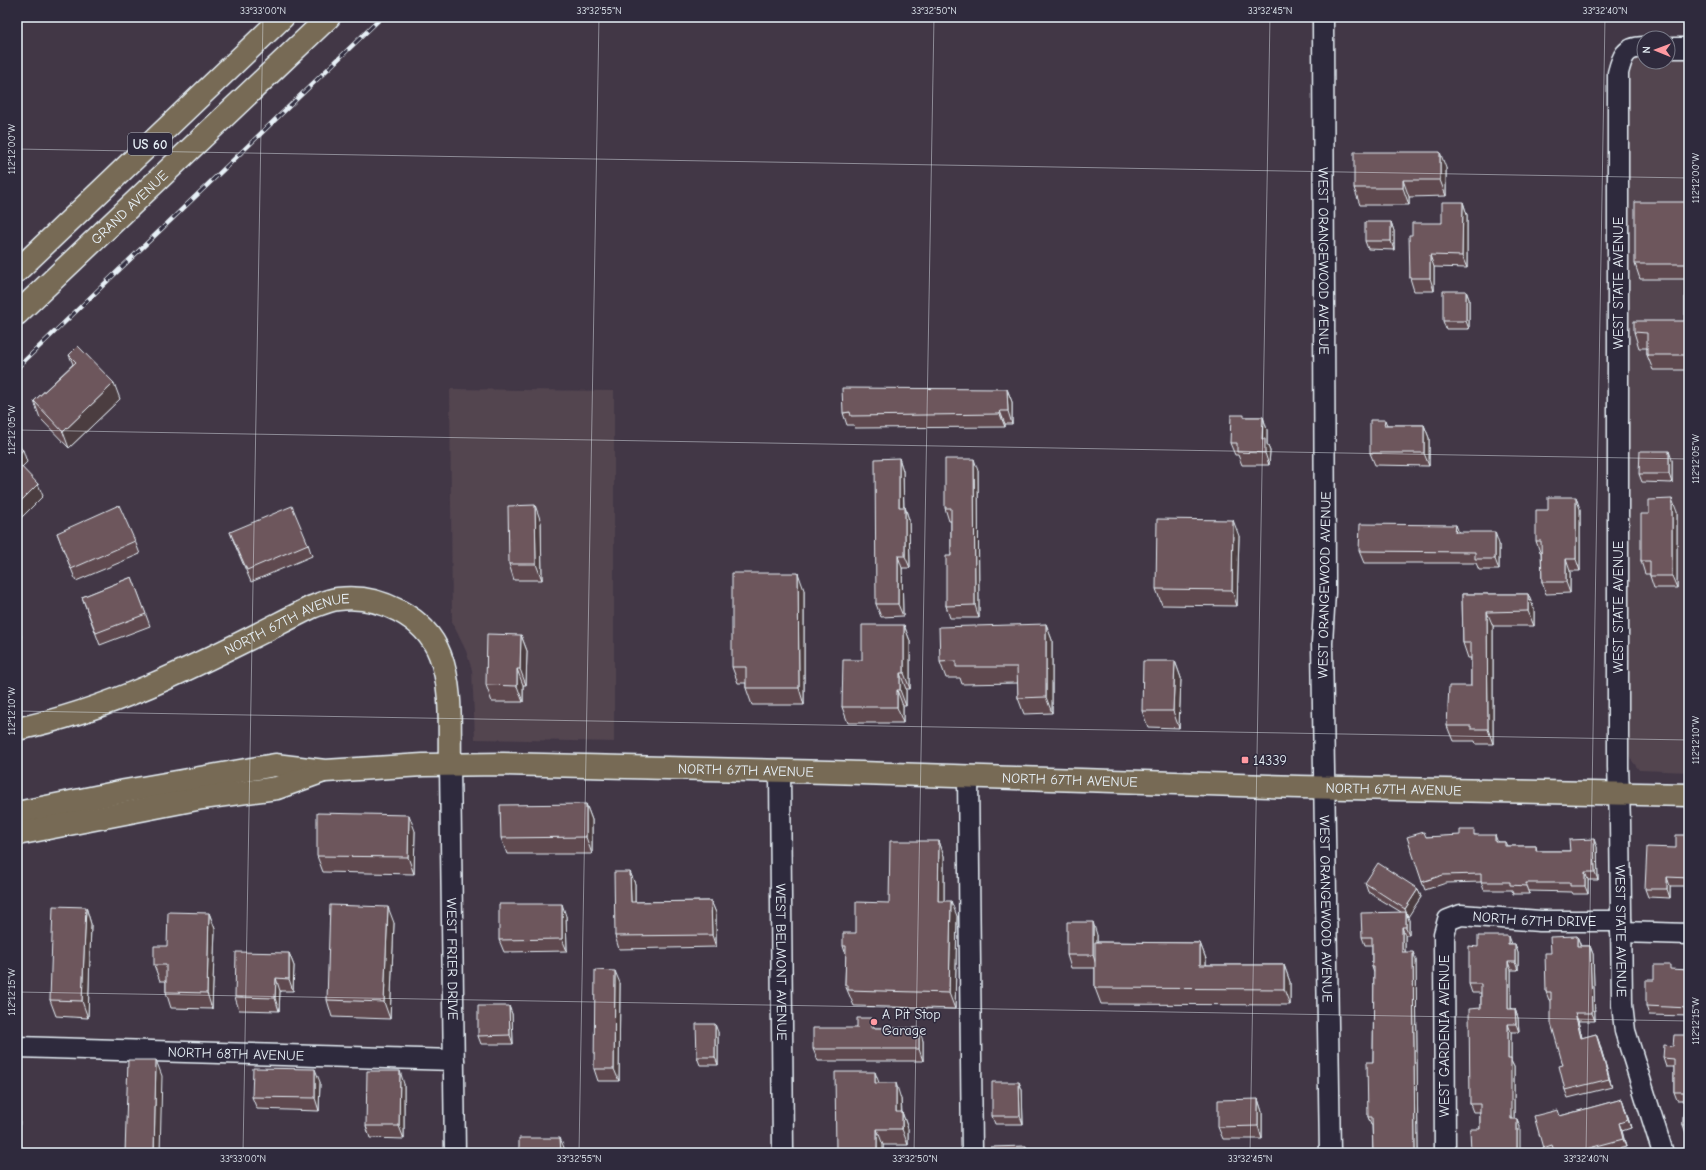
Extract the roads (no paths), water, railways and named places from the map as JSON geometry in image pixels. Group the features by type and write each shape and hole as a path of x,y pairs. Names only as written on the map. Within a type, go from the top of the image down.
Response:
{"main road":[{"name":"US 60","path":"17,271 283,17"},
{"path":"289,17 308,38"},
{"name":"GRAND AVENUE","path":"17,314 329,17"},
{"name":"NORTH 67TH AVENUE","path":"17,729 63,718 92,708 159,681 312,607 337,599 353,598 375,601 396,609 421,627 435,646 440,655 447,687 450,764"},
{"name":"NORTH 67TH AVENUE","path":"17,813 125,791 275,766 325,771 450,764 780,771 1324,787 1689,795"},
{"name":"NORTH 67TH AVENUE","path":"17,834 202,798 278,788 325,771"}],"street":[{"name":"WEST ORANGEWOOD AVENUE","path":"1323,17 1325,592 1322,651 1327,883 1330,1153"},
{"name":"WEST STATE AVENUE","path":"1636,47 1622,56 1618,73 1618,767 1620,793 1622,1018 1663,1153"},
{"path":"1676,48 1689,48"},
{"name":"WEST FRIER DRIVE","path":"450,764 455,1153"},
{"name":"WEST BELMONT AVENUE","path":"780,771 783,1153"},
{"path":"968,776 972,1153"},
{"name":"NORTH 67TH DRIVE","path":"1448,920 1461,916 1621,926 1689,934"},
{"name":"WEST GARDENIA AVENUE","path":"1445,1153 1444,934 1448,920"},
{"name":"NORTH 68TH AVENUE","path":"17,1047 454,1060"}],"railway":[{"path":"17,368 382,17"}],"place":[{"name":"14339","path":"1245,760"},
{"name":"A Pit Stop Garage","path":"874,1022"}]}
